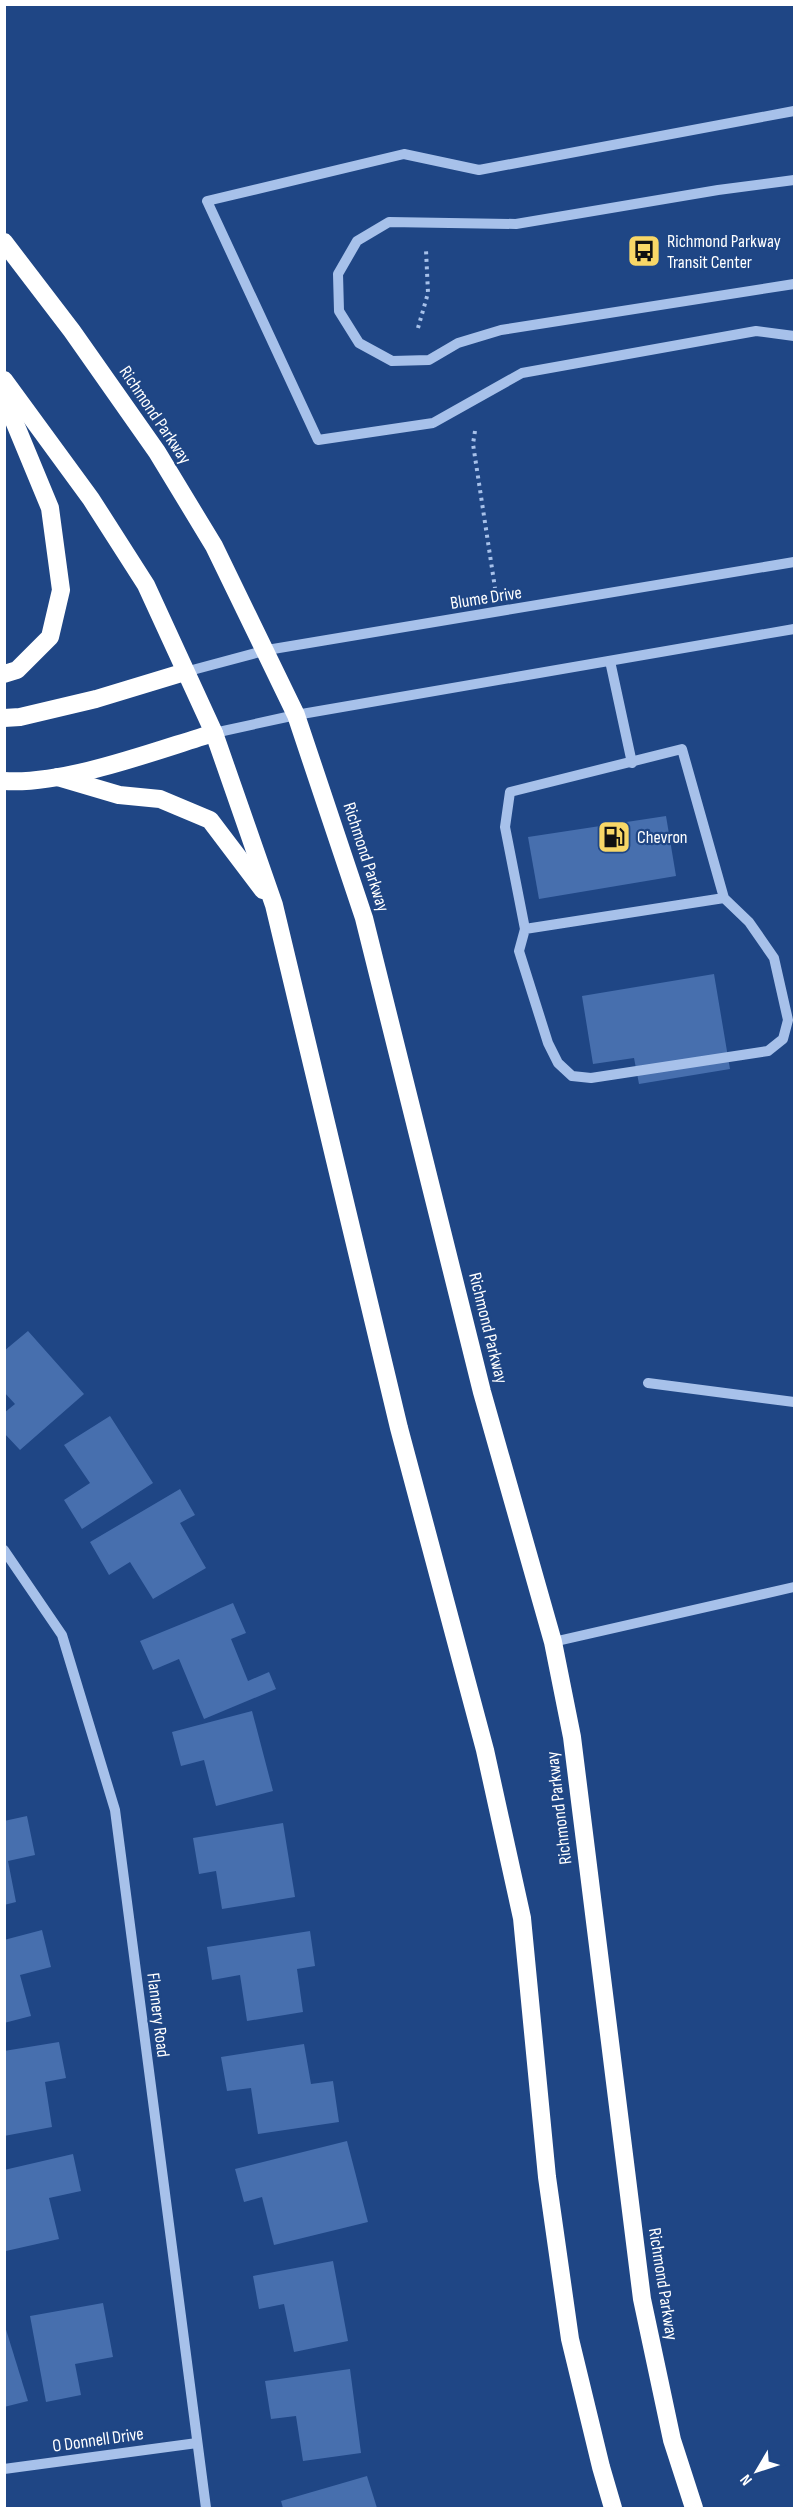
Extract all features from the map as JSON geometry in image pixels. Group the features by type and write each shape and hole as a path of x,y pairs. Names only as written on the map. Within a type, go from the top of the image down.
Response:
{"highway":[{"name":"Richmond Parkway","path":"4,243 72,331 157,452 214,546 267,650 296,715 364,918 482,1392 553,1642 572,1737 642,2299 672,2440 694,2508"},
{"path":"4,380 91,500 146,585 214,734 274,905 399,1428 484,1750 522,1918 547,2177 570,2339 613,2508"},
{"path":"4,397 50,508 61,590 50,638 17,670 4,674"},
{"path":"4,718 20,717 96,699 185,672"},
{"path":"4,781 20,782 58,777 214,734"},
{"path":"58,777 119,795 160,799 210,820 274,905"}],"street":[{"path":"795,111 479,170 404,154 207,201 318,440 433,423 522,373 756,331 795,336"},
{"path":"795,180 707,192 516,224 389,222 357,241 338,274 339,311 359,343 392,361 429,360 458,343 501,330 795,284"},
{"name":"Blume Drive","path":"185,672 267,650 795,562"},
{"path":"214,734 296,715 795,629"},
{"path":"610,661 632,763"},
{"path":"682,749 724,898 749,922 774,958 788,1020 783,1039 768,1051 591,1078 572,1076 558,1063 545,1033 519,951 525,929 505,827 510,792 632,763 682,749"},
{"path":"525,929 724,898"},
{"path":"648,1383 795,1402"},
{"name":"Flannery Road","path":"4,1550 62,1635 115,1810 206,2508"},
{"path":"553,1642 795,1587"},
{"name":"O Donnell Drive","path":"4,2469 197,2444"}],"path":[{"path":"418,328 428,293 426,250"},
{"path":"475,431 473,444 499,613"}],"building":[{"path":"666,816 676,876 539,899 528,837"},
{"path":"714,974 730,1069 639,1084 634,1058 593,1064 582,996"},
{"path":"28,1331 84,1394 20,1450 4,1433 4,1413 15,1404 4,1392 4,1351"},
{"path":"110,1416 153,1483 82,1529 64,1500 90,1483 64,1445"},
{"path":"180,1489 195,1515 180,1523 206,1568 153,1599 130,1562 109,1575 90,1542"},
{"path":"233,1603 246,1633 231,1639 248,1681 269,1672 276,1689 204,1719 179,1659 153,1670 140,1641"},
{"path":"252,1711 273,1791 216,1806 204,1760 181,1766 172,1732"},
{"path":"27,1816 35,1855 8,1861 16,1902 4,1905 4,1821"},
{"path":"283,1823 295,1897 222,1909 216,1871 199,1874 193,1838"},
{"path":"42,1930 51,1967 20,1975 31,2016 4,2023 4,1940"},
{"path":"310,1931 315,1966 297,1969 303,2012 247,2021 240,1975 212,1980 207,1947"},
{"path":"59,2042 66,2078 45,2082 52,2127 4,2136 4,2051"},
{"path":"304,2044 311,2084 333,2081 339,2122 258,2134 251,2088 227,2091 221,2057"},
{"path":"347,2141 368,2222 274,2245 262,2197 244,2202 235,2169"},
{"path":"73,2154 81,2191 49,2198 59,2239 6,2251 4,2170"},
{"path":"333,2261 348,2341 294,2352 284,2304 259,2309 253,2276"},
{"path":"103,2303 113,2357 75,2364 81,2395 46,2402 30,2316"},
{"path":"4,2323 28,2401 4,2407"},
{"path":"350,2369 361,2453 303,2461 296,2416 271,2419 265,2381"},
{"path":"367,2476 377,2508 283,2508 281,2501"}],"place":[{"name":"Richmond Parkway Transit Center","path":"644,251"},
{"name":"Chevron","path":"614,837"}]}
